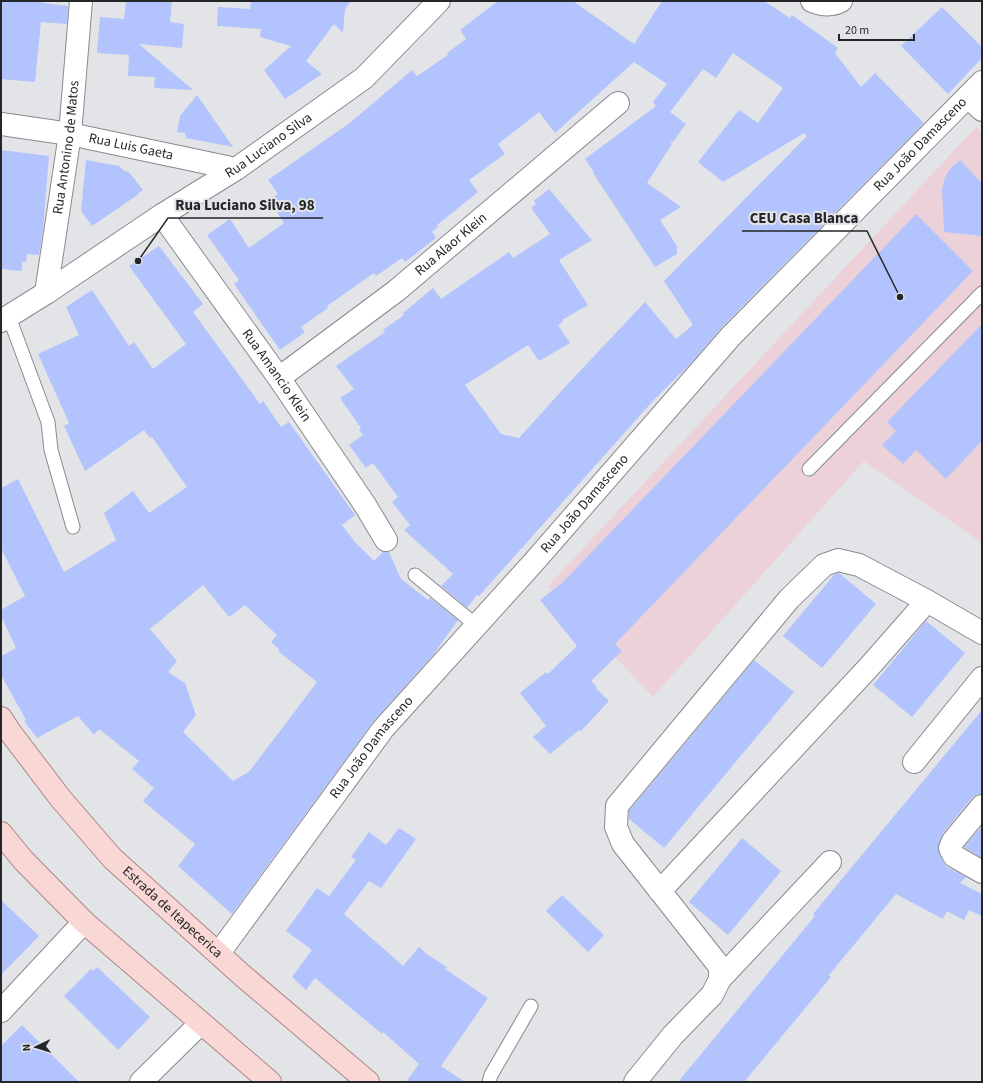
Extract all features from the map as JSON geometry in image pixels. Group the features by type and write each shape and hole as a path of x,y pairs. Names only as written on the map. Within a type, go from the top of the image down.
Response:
{"main road":[{"name":"Estrada de Itapecerica","path":"1,718 61,799 112,858 243,976 368,1082"},
{"path":"1,833 23,860 84,922 270,1082"}],"street":[{"name":"Rua Antonino de Matos","path":"46,293 70,134 81,1"},
{"name":"Rua Luciano Silva","path":"5,319 162,215 236,169 364,78 439,1"},
{"path":"812,1 825,4 835,4 841,1"},
{"name":"Rua João Damasceno","path":"219,953 383,729 533,563 731,336 977,96"},
{"name":"Rua Alaor Klein","path":"279,378 396,291 618,103"},
{"name":"Rua Luis Gaeta","path":"1,124 70,134 236,169"},
{"name":"Rua Amancio Klein","path":"162,215 279,378 365,505 386,540"},
{"path":"720,979 720,967 623,844 616,827 617,806 789,599 824,565 838,560 859,565 927,600 982,633"},
{"path":"660,891 869,667 927,600"},
{"path":"914,762 982,678"},
{"path":"982,806 952,841 950,848 954,856 982,872"},
{"path":"635,1082 672,1035 712,995 720,979 830,862"},
{"path":"1,1011 84,922"},
{"path":"141,1082 201,1023"}],"lane":[{"path":"809,469 982,293"},
{"path":"5,319 48,422 51,450 73,527"},
{"path":"414,575 477,626"},
{"path":"489,1082 531,1006"}],"shaded area":[{"path":"976,127 982,133 982,543 864,461 653,697 548,586"}],"building":[{"path":"1,1 43,1 43,3 68,6 67,24 41,22 35,82 1,79"},
{"path":"126,1 172,1 170,22 184,24 182,48 139,44 193,90 154,88 155,77 128,76 129,55 97,53 100,17 124,19"},
{"path":"251,1 351,1 345,9 343,33 334,24 306,61 322,74 285,99 264,70 291,46 260,37 261,29 217,26 218,7 250,9"},
{"path":"498,1 573,1 634,44 662,1 764,1 790,18 792,15 838,48 835,53 861,87 875,73 924,123 722,327 693,361 651,403 479,596 477,595 467,608 441,586 453,574 404,530 410,525 392,502 398,497 373,463 366,468 349,445 363,435 359,430 361,428 340,398 354,389 336,366 385,332 383,330 404,315 403,313 433,288 441,299 509,252 513,258 550,234 531,208 536,204 534,201 549,189 592,240 559,260 588,305 562,320 563,322 558,325 570,343 539,361 528,345 465,385 501,434 519,438 645,302 676,339 693,325 664,281 807,136 804,133 723,182 698,162 739,110 758,123 783,88 733,53 716,78 703,69 670,112 686,124 673,142 670,140 672,144 647,183 681,207 660,220 677,246 677,254 655,267 585,159 656,106 653,102 667,84 634,62 555,133 539,112 498,144 505,154 469,180 478,192 437,225 438,227 432,232 436,238 405,262 402,258 376,276 374,273 327,306 328,308 301,327 305,332 280,350 234,284 239,280 207,235 230,219 249,248 284,223 269,200 278,194 268,180 351,122 412,70 417,76 448,55 447,53 466,39 460,30"},
{"path":"942,7 982,47 982,58 948,94 901,46"},
{"path":"197,95 233,147 186,138 185,133 177,132 180,116"},
{"path":"1,150 49,156 43,230 39,255 27,254 26,262 22,262 22,271 1,269"},
{"path":"86,160 119,166 126,172 128,171 143,190 92,226 81,211"},
{"path":"960,160 982,183 982,236 944,232 942,189 945,177 952,167"},
{"path":"916,214 973,271 615,644 622,651 591,681 609,701 581,731 579,730 550,754 533,737 546,726 520,693 546,672 548,674 577,646 540,600 563,582"},
{"path":"159,246 203,304 193,312 260,404 263,401 281,427 289,422 355,515 342,525 355,542 374,561 383,552 389,552 401,579 428,600 430,598 458,620 433,655 373,722 232,914 178,866 195,844 143,801 154,788 132,769 139,761 99,729 94,735 78,716 37,738 24,721 26,720 1,675 1,656 16,648 1,616 1,610 25,596 1,548 1,488 18,479 64,572 116,540 104,513 133,491 149,513 187,487 152,437 150,438 144,430 85,471 64,426 69,423 38,354 79,335 66,307 92,290 129,346 134,342 153,369 186,344 129,266","holes":["203,585 229,617 245,605 277,635 271,642 280,650 278,651 317,682 249,772 233,781 183,732 196,715 185,683 168,672 177,661 150,629"]},
{"path":"982,324 982,441 946,479 916,450 903,464 882,445 896,431 887,422"},
{"path":"839,573 876,604 822,668 783,636 834,575"},
{"path":"926,621 965,653 912,717 873,685"},
{"path":"754,660 794,692 664,848 629,819 629,811"},
{"path":"982,710 982,794 977,794 972,798 943,833 938,848 943,862 947,867 966,877 960,883 982,894 982,916 969,910 964,920 947,911 943,919 896,894 829,975 831,977 744,1082 678,1082 815,916 813,914"},
{"path":"982,826 982,858 964,847"},
{"path":"399,828 416,839 381,888 369,881 344,914 403,966 419,947 428,955 447,967 445,969 488,998 441,1066 465,1082 406,1082 419,1064 383,1032 382,1034 315,978 306,990 292,977 312,950 286,931 317,888 329,896 356,860 351,857 369,832 386,845"},
{"path":"742,838 781,871 728,935 689,902"},
{"path":"562,895 604,935 588,952 546,911"},
{"path":"1,900 39,936 1,975"},
{"path":"97,967 150,1017 118,1050 64,996 91,969 93,971"},
{"path":"22,1025 79,1082 1,1082 1,1046"}],"place":[{"name":"Rua Luciano Silva, 98","path":"138,261"},
{"name":"CEU Casa Blanca","path":"900,297"}]}
